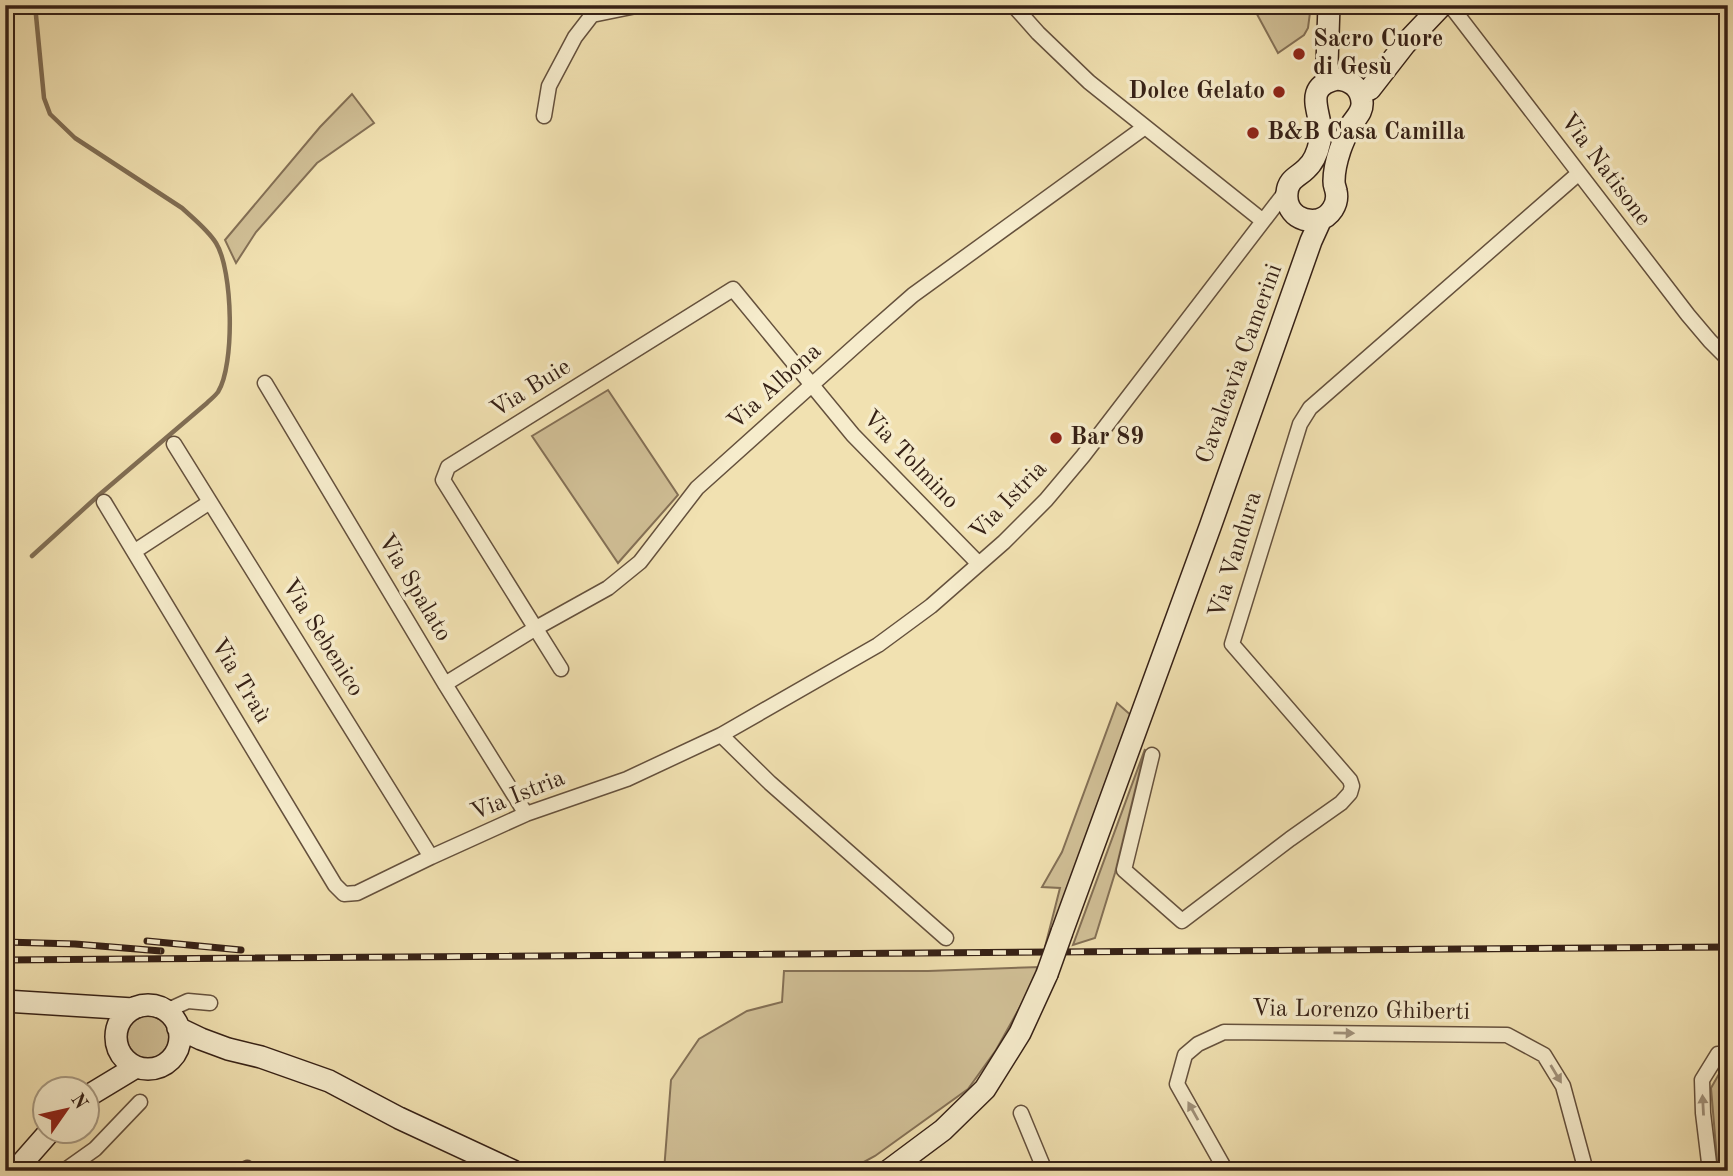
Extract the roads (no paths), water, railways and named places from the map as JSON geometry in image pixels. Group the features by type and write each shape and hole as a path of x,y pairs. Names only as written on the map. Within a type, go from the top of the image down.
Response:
{"main road":[{"path":"1329,5 1327,64 1330,81"},
{"path":"1360,93 1370,89 1405,44 1442,5"},
{"path":"1337,79 1351,82 1360,93 1362,109 1340,149 1336,166 1335,204 1321,219 1310,221 1300,218 1292,211 1287,201 1287,190 1293,178 1305,171 1315,158 1321,138 1316,96 1321,87 1337,79"},
{"path":"1319,117 1335,126 1353,122"},
{"path":"1305,171 1321,172 1334,183"},
{"name":"Cavalcavia Camerini","path":"888,1168 943,1130 985,1089 1020,1033 1047,975 1321,219"},
{"path":"5,1001 133,1009"},
{"path":"71,1005 102,1022 117,1042 122,1057 136,1067 146,1069 157,1068 166,1063 178,1048 180,1038 172,1020"},
{"path":"99,1074 117,1042 118,1026 124,1016 133,1009 150,1006 201,1039 329,1081 399,1118 513,1171"},
{"path":"173,1056 228,1049"},
{"path":"102,1087 136,1067"},
{"path":"15,1171 39,1144"}],"street":[{"path":"544,116 549,86 575,37 592,15 641,5"},
{"path":"1013,5 1089,82 1263,221"},
{"name":"Via Natisone","path":"1450,5 1609,215 1688,315 1728,359"},
{"name":"Via Albona","path":"445,684 608,588 640,562 697,488 914,295 1145,127"},
{"name":"Via Vandura","path":"1152,755 1124,870 1182,921 1341,803 1350,793 1350,780 1232,644 1300,424 1310,408 1579,173"},
{"name":"Via Istria","path":"335,885 344,894 357,893 526,814 627,779 721,735 878,645 931,606 1029,519 1083,456 1287,190"},
{"name":"Via Buie","path":"561,669 443,480 448,467 733,289 812,384"},
{"name":"Via Spalato","path":"265,383 526,814"},
{"name":"Via Tolmino","path":"812,384 853,435 979,564"},
{"name":"Via Sebenico","path":"174,444 431,857"},
{"name":"Via Traù","path":"104,502 335,885"},
{"path":"135,551 210,502"},
{"path":"721,735 770,783 946,938"},
{"path":"172,1020 188,1001 210,1003"},
{"name":"Via Lorenzo Ghiberti","path":"1226,1171 1177,1084 1185,1055 1199,1044 1224,1032 1507,1035 1544,1055 1563,1086 1586,1171"},
{"path":"1710,1171 1702,1080 1718,1054 1728,1057"},
{"path":"64,1171 95,1149 141,1102"},
{"path":"1021,1113 1045,1171"},
{"path":"245,1171 247,1168 251,1171"}],"waterway":[{"path":"32,556 217,393 227,361 230,318 222,256 209,234 182,208 75,138 50,114 44,98 35,5"}],"railway":[{"path":"147,941 241,950"},
{"path":"5,942 161,951"},
{"path":"5,960 1728,947"}],"place":[{"name":"Sacro Cuore di Gesù","path":"1299,54"},
{"name":"Dolce Gelato","path":"1279,92"},
{"name":"B&B Casa Camilla","path":"1253,133"},
{"name":"Bar 89","path":"1056,438"}]}
